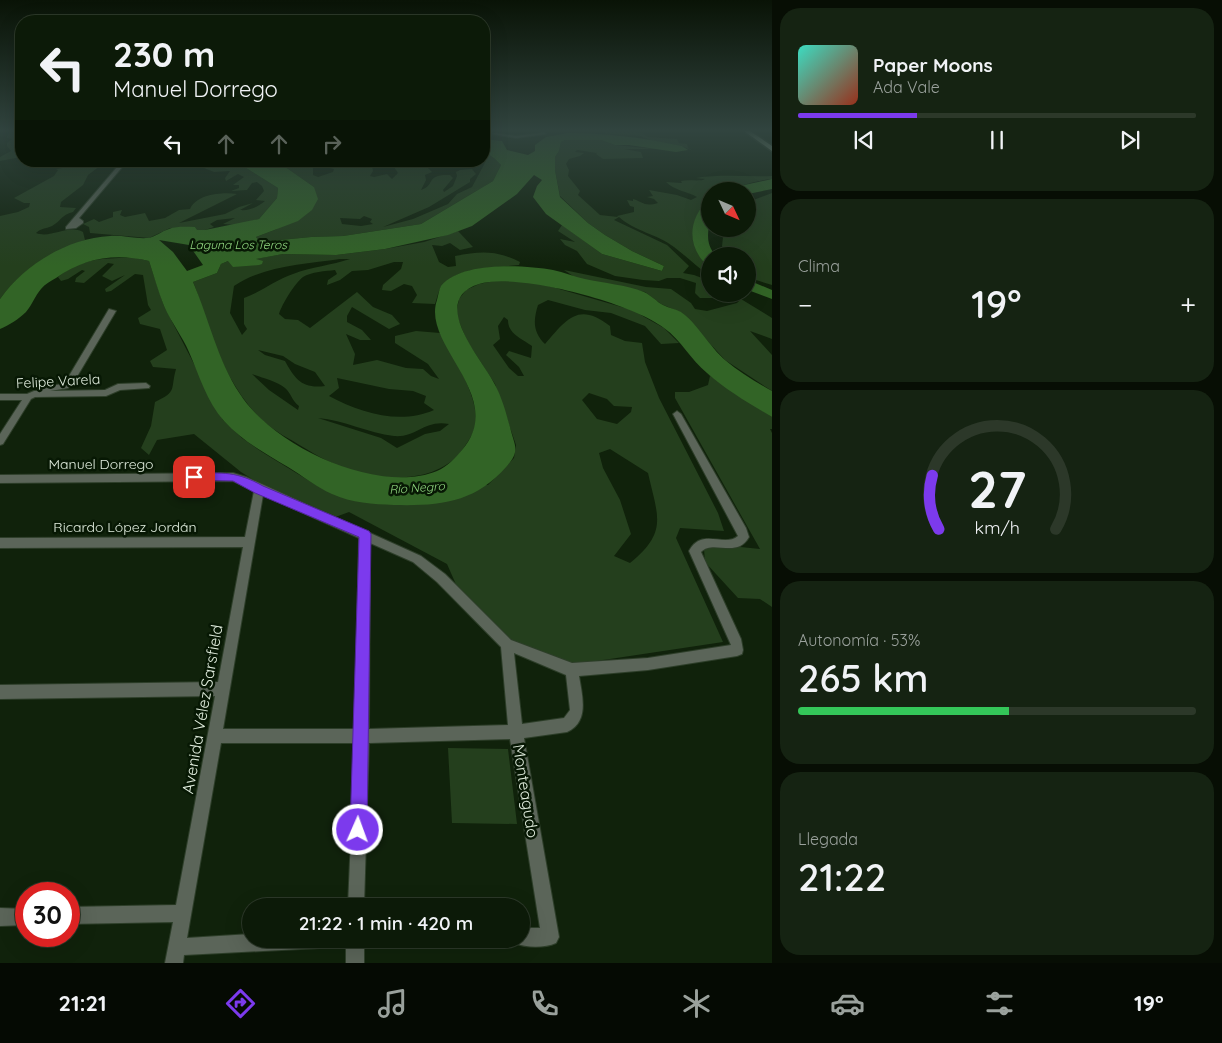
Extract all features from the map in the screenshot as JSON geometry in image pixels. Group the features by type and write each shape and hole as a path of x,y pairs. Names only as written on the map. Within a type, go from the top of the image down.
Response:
{"street":[{"path":"77,219 113,176"},
{"path":"0,442 31,396 69,383 112,310"},
{"name":"Felipe Varela","path":"0,397 106,393 118,387 146,386"},
{"path":"259,489 417,558 441,578 507,644 572,670 648,664 732,652 736,650 737,643 695,551 698,546 704,543 734,544 741,541 744,537 677,414"},
{"name":"Manuel Dorrego","path":"0,478 233,477 259,489"},
{"name":"Avenida Vélez Sarsfield","path":"175,955 259,489"},
{"path":"356,898 362,736 365,534"},
{"name":"Ricardo López Jordán","path":"0,543 249,542"},
{"name":"Monteagudo","path":"507,644 516,732 550,937 530,937"},
{"path":"216,736 362,736 516,732 567,725 573,719 577,710 572,670"},
{"path":"0,692 224,689"},
{"path":"80,916 182,914"},
{"path":"0,917 15,917"},
{"path":"175,955 242,948"},
{"path":"355,948 355,963"}],"shaded area":[{"path":"54,176 88,176 83,185 61,202 60,207 76,208 73,212 52,226 41,229 36,233 48,234 65,230 77,230 83,232 85,240 73,244 38,263 17,280 0,299 0,216 18,212 29,207 30,203 24,203 14,198"},
{"path":"226,176 235,176 226,181"},
{"path":"242,176 259,176 278,188 277,198 259,219 236,225 223,224 235,218 217,220 210,224 214,227 205,230 196,230 195,227 170,228 149,238 90,233 89,227 83,224 94,219 99,222 113,217 113,212 122,210 120,215 125,217 145,213 149,221 165,218 179,210 190,209 193,204 204,197 224,193 237,194 179,223 225,214 253,203 240,210 250,209 265,201 256,200 264,191 257,182 252,183 247,190 231,191 239,188 239,185 233,185 244,177"},
{"path":"298,176 389,176 392,179 395,176 425,176 426,180 421,190 426,188 437,176 451,176 453,178 443,190 444,192 453,186 457,176 474,176 470,179 470,182 429,207 383,227 413,219 448,204 457,194 472,187 478,176 496,176 493,181 421,224 343,236 260,242 256,237 277,229 314,187","holes":["364,216 372,219 370,222 373,224 361,226 342,224 340,218 360,219"]},
{"path":"556,176 568,176 580,191 578,195 600,215 618,217 634,212 634,207 630,206 627,200 633,201 633,199 647,204 658,203 654,199 647,197 653,196 649,190 677,195 691,200 697,197 666,182 682,183 681,181 700,180 705,179 696,178 715,176 772,176 772,179 756,182 701,182 701,269 678,250 660,239 632,226 619,217 614,220 667,245 689,266 683,273 701,278 701,298 695,293 696,283 680,278 667,278 659,281 615,276 587,264 577,251 565,245 560,239 575,242 558,231 562,225 602,254 662,271 664,266 632,251 588,223 560,196"},
{"path":"772,193 772,285 756,280 756,247 722,246 723,238 756,238 756,199"},
{"path":"458,231 473,247 460,250 450,243 442,246 432,245 439,262 448,267 456,266 455,256 473,253 503,255 520,262 519,265 477,269 457,275 449,279 442,286 435,304 412,303 417,295 412,286 404,284 391,291 382,290 383,285 401,269 403,262 394,262 368,270 352,271 340,280 327,285 328,280 337,274 335,270 314,273 306,275 296,284 279,314 285,319 298,320 310,328 357,292 373,307 392,315 400,324 389,329 352,307 347,316 347,322 362,330 371,340 360,340 346,334 355,354 353,365 377,360 406,368 423,369 431,376 439,379 428,364 395,343 395,336 416,331 440,333 463,375 475,409 476,419 471,437 460,453 449,463 437,470 423,474 409,477 394,477 364,474 321,457 269,426 248,405 235,386 210,332 193,282 217,273 221,264 228,261 283,254 336,255 424,242","holes":["350,259 293,274 244,298 244,324 247,329 242,335 230,313 234,286 258,274 299,264","258,350 283,356 295,364 315,372 325,386 317,387 305,384 296,378 285,361 265,355","252,374 285,388 299,406 298,410 269,390","337,378 389,389 413,391 426,396 424,403 434,410 408,417 394,417 367,412 329,396 339,388","318,418 394,436 402,436 433,424 449,424 440,431 425,434 397,448 381,438"]},
{"path":"136,258 149,261 164,306 223,420 242,438 262,452 316,485 488,485 514,458 516,445 495,384 467,341 456,314 459,299 466,290 479,284 494,281 514,281 542,284 632,310 664,328 679,343 661,344 645,326 611,313 585,310 548,300 538,305 535,316 536,331 545,344 566,321 581,314 599,319 610,326 611,335 625,341 642,343 645,362 659,398 718,513 724,531 680,528 676,538 723,642 570,665 510,640 462,598 447,564 349,512 330,519 266,488 241,472 194,434 157,440 149,455 141,448 151,426 155,402 167,395 172,389 176,369 153,367 150,361 167,350 160,329 140,324 138,318 151,310 148,305 143,275 135,274 111,291 106,292 105,289 125,275 112,281 102,276 114,264 108,263 84,283 75,282 76,278 85,271 82,270 68,279 61,281 58,277 67,270 86,262","holes":["504,317 508,320 510,329 532,346 531,358 509,351 506,355 519,367 524,376 518,376 509,368 493,345 500,339 498,326","589,393 607,399 614,406 632,407 631,412 617,424 597,419 582,400","610,449 648,473 655,501 657,523 655,533 650,542 630,563 614,556 631,534 620,500 603,468 599,453"]},
{"path":"564,270 646,287 671,289 691,303 695,309 707,311 738,302 746,302 772,318 772,339 750,331 772,355 772,391 725,360 682,313 661,304 645,292 576,278"},
{"path":"706,373 772,417 772,429 770,429 772,433 772,607 760,599 738,598 705,562 704,549 721,545 760,549 675,398 675,392 689,392 708,385 710,376"},
{"path":"448,748 508,749 517,824 452,823"}],"water":[{"path":"259,176 298,176 314,187 318,199 312,210 298,221 256,237 260,242 343,236 421,224 493,181 496,176 533,176 517,194 472,226 448,235 385,249 336,255 283,254 256,259 263,261 259,265 233,267 228,261 221,264 217,273 193,282 225,367 240,394 256,413 276,431 301,448 357,471 386,476 413,477 441,469 462,450 473,430 475,410 470,391 441,335 435,317 440,288 450,278 463,272 511,266 553,270 637,290 647,293 663,305 681,312 725,360 772,391 772,417 714,379 701,368 670,333 648,318 602,300 546,286 497,281 479,284 464,292 458,303 458,316 462,330 499,394 515,447 514,456 495,478 482,488 456,500 427,505 370,503 347,499 320,488 238,435 224,421 208,397 186,346 164,306 149,261 124,257 100,259 67,271 44,286 26,312 14,322 0,329 0,299 21,275 48,256 78,242 94,238 115,236 148,238 175,227 195,227 197,230 205,230 259,219 277,198 278,188","holes":["159,240 189,245 203,265 187,271 173,252"]},
{"path":"536,176 556,176 560,197 588,223 632,251 664,266 662,271 602,254 546,214 533,197 537,186 542,180"},
{"path":"772,179 772,189 756,192 756,182"},
{"path":"701,208 701,238 708,238 710,247 701,247 701,258 693,243 692,233"},
{"path":"756,283 772,290 772,299 756,293"}],"route":[{"path":"194,477 233,477 242,480 365,534 362,736 358,830"}],"water label":[{"name":"Laguna Los Teros","path":"238,245"},
{"name":"Río Negro","path":"417,488"}]}
